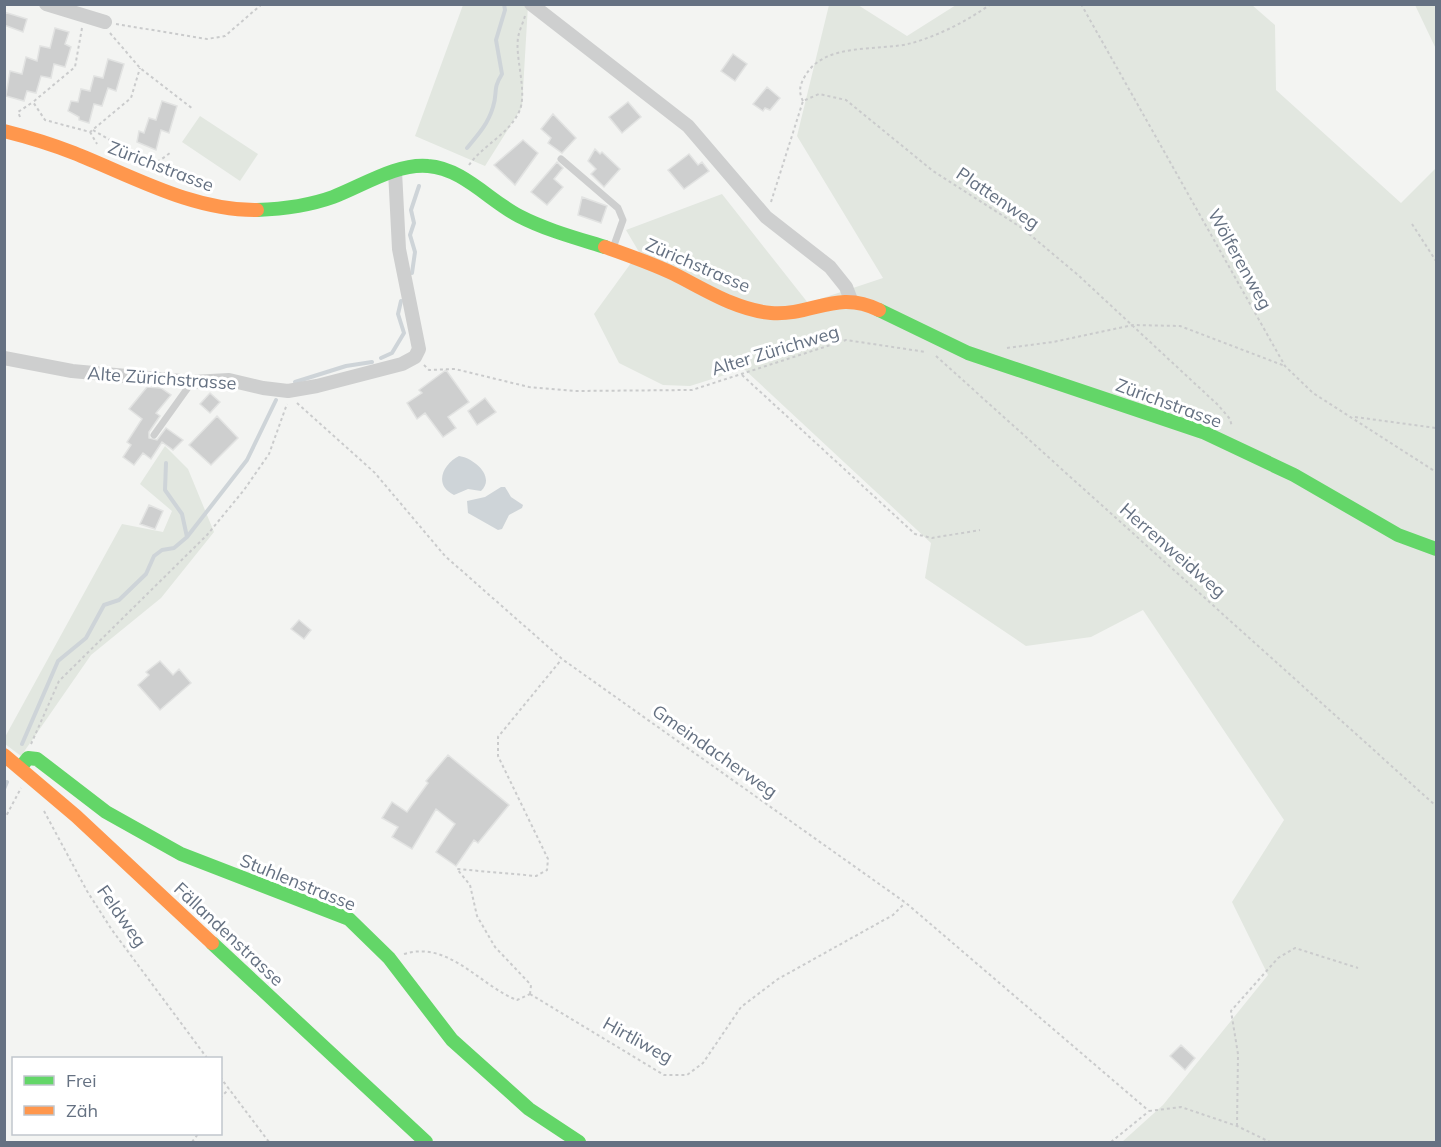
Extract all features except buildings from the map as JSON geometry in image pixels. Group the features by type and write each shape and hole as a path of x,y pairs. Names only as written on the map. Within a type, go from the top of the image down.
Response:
{"street":[{"path":"46,4 105,22"},
{"path":"528,9 688,126 766,217 830,267 846,286 851,300"},
{"name":"Zürichstrasse","path":"4,131 26,135 86,156 163,189 210,206 241,211 285,209 312,203 341,194 395,171 426,164 450,170 494,201 535,223 664,270 725,299 770,313 798,312 832,301 861,301 968,353 1192,429 1236,447 1293,474 1398,535 1437,549"},
{"path":"395,171 399,249 419,349 415,357"},
{"name":"Alte Zürichstrasse","path":"4,358 72,371 192,382 230,380 263,388 288,390 360,375 402,364 415,357"},
{"name":"Fällandenstrasse","path":"4,755 24,763 426,1143"},
{"name":"Stuhlenstrasse","path":"24,763 37,759 106,812 181,854 350,919 389,958 452,1040 529,1109 579,1143"}],"lane":[{"path":"561,159 618,208 622,220 613,250"},
{"path":"154,435 192,382"}],"path":[{"path":"105,22 207,39 225,36 262,4"},
{"path":"766,217 802,101 800,86 808,70 820,61 836,54 909,44 940,33 991,4"},
{"name":"Wölferenweg","path":"1081,4 1285,366 1313,393 1437,472"},
{"path":"461,176 474,157 504,133 519,112 522,101 518,39 528,9"},
{"path":"26,135 18,112 75,67 85,16"},
{"path":"105,22 112,37 140,68 193,109"},
{"path":"33,102 45,120 90,132 131,98 140,68"},
{"name":"Plattenweg","path":"802,101 819,94 846,100 933,171 1022,228 1133,325 1218,405 1230,419 1236,447"},
{"path":"93,130 132,153 159,161 166,173"},
{"path":"159,161 170,153"},
{"path":"1412,225 1437,261"},
{"path":"1000,349 1053,342 1133,325 1180,327 1285,366"},
{"name":"Alter Zürichweg","path":"415,357 429,370 455,369 529,387 575,391 692,390 742,375 787,357 846,340 941,353"},
{"name":"Herrenweidweg","path":"924,345 1437,806"},
{"path":"742,375 915,534 932,538 980,530"},
{"path":"24,763 60,681 207,535 258,471 269,453 287,403 288,390"},
{"name":"Gmeindacherweg","path":"288,390 299,406 375,473 445,556 562,659 906,903 1149,1111"},
{"path":"1352,417 1437,428"},
{"path":"389,958 412,951 448,957 470,969 500,994 517,1000 530,994 531,985 495,947 477,916 470,885 457,869 536,876 547,870 548,859 498,756 498,737 562,659"},
{"path":"4,820 22,786 29,793"},
{"name":"Feldweg","path":"42,808 87,891 112,930 206,1057"},
{"name":"Hirtliweg","path":"530,994 664,1075 687,1075 703,1063 741,1007 778,979 893,915 906,903"},
{"path":"1237,1126 1238,1053 1231,1011 1278,957 1295,948 1358,968"},
{"path":"222,1080 269,1143"},
{"path":"222,1096 229,1089"},
{"path":"1111,1143 1149,1111 1181,1107 1237,1126 1270,1143"}],"shaded area":[{"path":"463,5 528,5 522,107 485,166 415,136"},
{"path":"829,5 858,5 907,36 956,5 1252,5 1275,25 1276,90 1401,203 1436,168 1436,1142 1122,1142 1163,1105 1268,975 1232,902 1284,820 1143,610 1091,637 1026,646 925,578 931,543 744,369 690,386 663,385 619,363 594,314 639,252 626,230 722,194 808,303 883,278 797,136"},
{"path":"1415,5 1436,5 1436,49 1416,7"},
{"path":"200,116 258,154 240,181 182,142"},
{"path":"165,446 188,469 214,532 161,598 91,655 21,756 5,744 5,737 122,524 163,532 172,511 140,484"},
{"path":"459,456 477,464 485,474 485,486 481,491 468,489 454,495 444,486 442,480 445,469"},
{"path":"505,487 511,497 523,505 522,508 509,515 502,529 498,530 468,513 467,501 485,497"}],"waterway":[{"path":"467,148 491,113 497,84 502,74 496,40 505,10 504,4"},
{"path":"412,273 415,252 410,235 414,223 411,210 419,186"},
{"path":"381,358 392,353 404,333 398,314 401,301"},
{"path":"295,382 346,366 372,362"},
{"path":"22,744 58,661 86,638 104,605 119,600 146,574 154,556 162,550 174,548 187,537 247,460 276,400"},
{"path":"166,463 165,490 182,514 187,537"},
{"path":"4,789 7,782"}],"traffic: fast":[{"path":"257,210 314,203 404,168 428,166 440,168 464,179 508,210 529,221 605,247"},
{"path":"879,310 968,353 1203,432 1294,475 1398,535 1436,549"},
{"path":"21,767 28,758 37,759 106,812 181,854 349,919 389,958 452,1040 529,1109 579,1142"},
{"path":"212,943 426,1142"}],"traffic: slow":[{"path":"4,131 65,150 186,198 233,209 257,210"},
{"path":"605,247 640,259 733,303 758,311 786,313 850,302 879,310"},
{"path":"4,755 76,816 212,943"}]}
